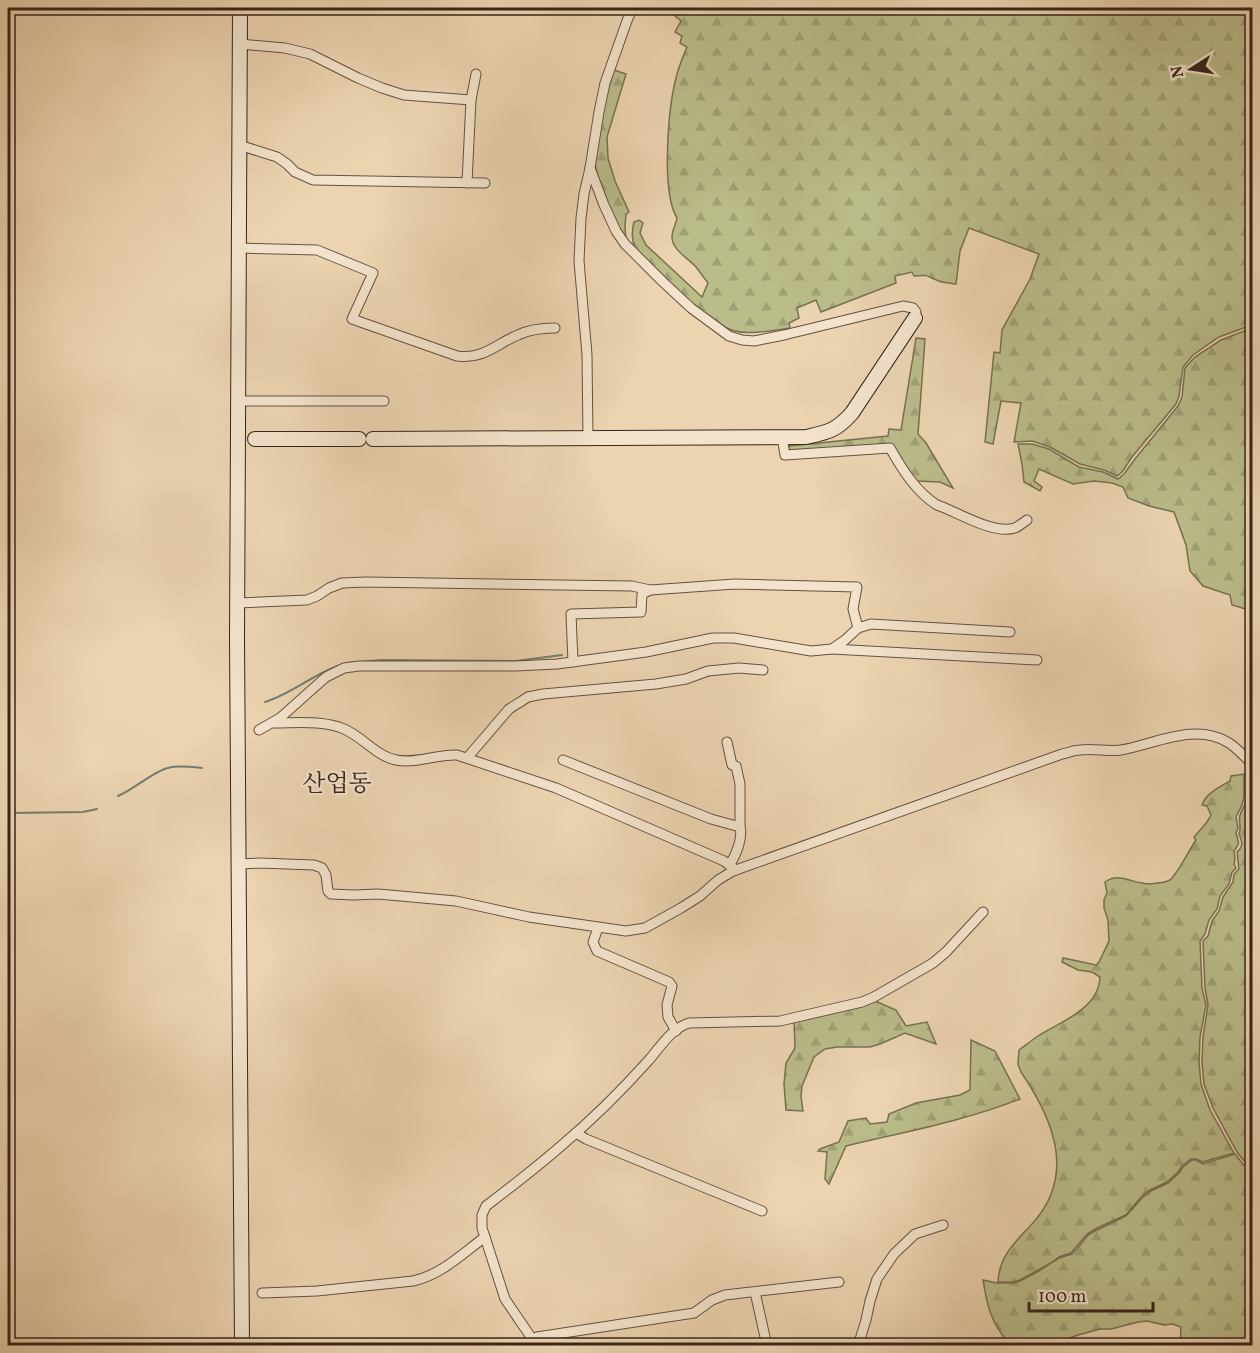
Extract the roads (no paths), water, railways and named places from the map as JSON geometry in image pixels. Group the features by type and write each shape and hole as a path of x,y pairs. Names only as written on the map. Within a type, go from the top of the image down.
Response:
{"main road":[{"path":"240,8 237,640 242,1346"},
{"path":"255,439 813,435 842,425 915,318"}],"street":[{"path":"588,438 587,355 579,261 581,218 605,83 633,8"},
{"path":"240,44 285,48 310,54 358,78 404,95 471,100"},
{"path":"467,183 471,100 476,74"},
{"path":"239,145 277,158 295,172 313,180 485,183"},
{"path":"590,168 616,231 625,244 676,294 729,336 754,341 903,306 913,308 916,312 915,318"},
{"path":"239,248 317,250 373,273 352,319 457,356 467,358 480,355 518,334 538,328 555,328"},
{"path":"239,401 384,401"},
{"path":"782,437 785,455 890,448 918,489 937,505 993,528 1014,528 1027,520"},
{"path":"238,603 307,600 342,583 366,582 632,586 650,590 735,584 857,587 853,609 858,628"},
{"path":"573,662 571,614 641,612 642,594 650,590"},
{"path":"832,649 858,628 871,624 1010,632"},
{"path":"259,730 280,718 326,677 344,668 359,666 515,666 573,662 645,652 713,638 734,638 811,651 832,649 1037,660"},
{"path":"467,758 509,709 528,697 657,684 686,679 708,671 739,668 763,670"},
{"path":"272,723 311,723 335,726 346,730 383,755 396,760 423,760 450,754 467,758 556,788 724,861 733,868"},
{"path":"239,864 314,865 322,868 326,875 328,891 331,894 389,895 456,901 529,917 626,931 645,928 681,909 733,868 1062,754 1080,750 1112,752 1200,733 1216,736 1229,743 1252,764"},
{"path":"727,742 732,765 736,766 740,784 741,832 733,868"},
{"path":"563,760 711,819 740,826"},
{"path":"537,1344 506,1299 482,1228 482,1215 486,1206 576,1133 634,1077 682,1025 780,1021 862,1002 933,963 983,912"},
{"path":"598,928 594,942 597,951 669,982 672,986 667,1005 668,1017 676,1031"},
{"path":"576,1133 762,1211"},
{"path":"858,1346 878,1279 894,1254 915,1234 944,1225"},
{"path":"262,1293 317,1292 424,1279 438,1273 485,1237"},
{"path":"537,1344 537,1337 694,1313 712,1300 725,1295 839,1282"},
{"path":"755,1292 767,1346"}],"waterway":[{"path":"347,663 382,660 516,661 562,655"},
{"path":"265,702 338,666"},
{"path":"118,796 162,770 185,766 202,768"},
{"path":"8,813 83,812 97,809"}],"district":[{"name":"산업동","path":"337,783"}]}
